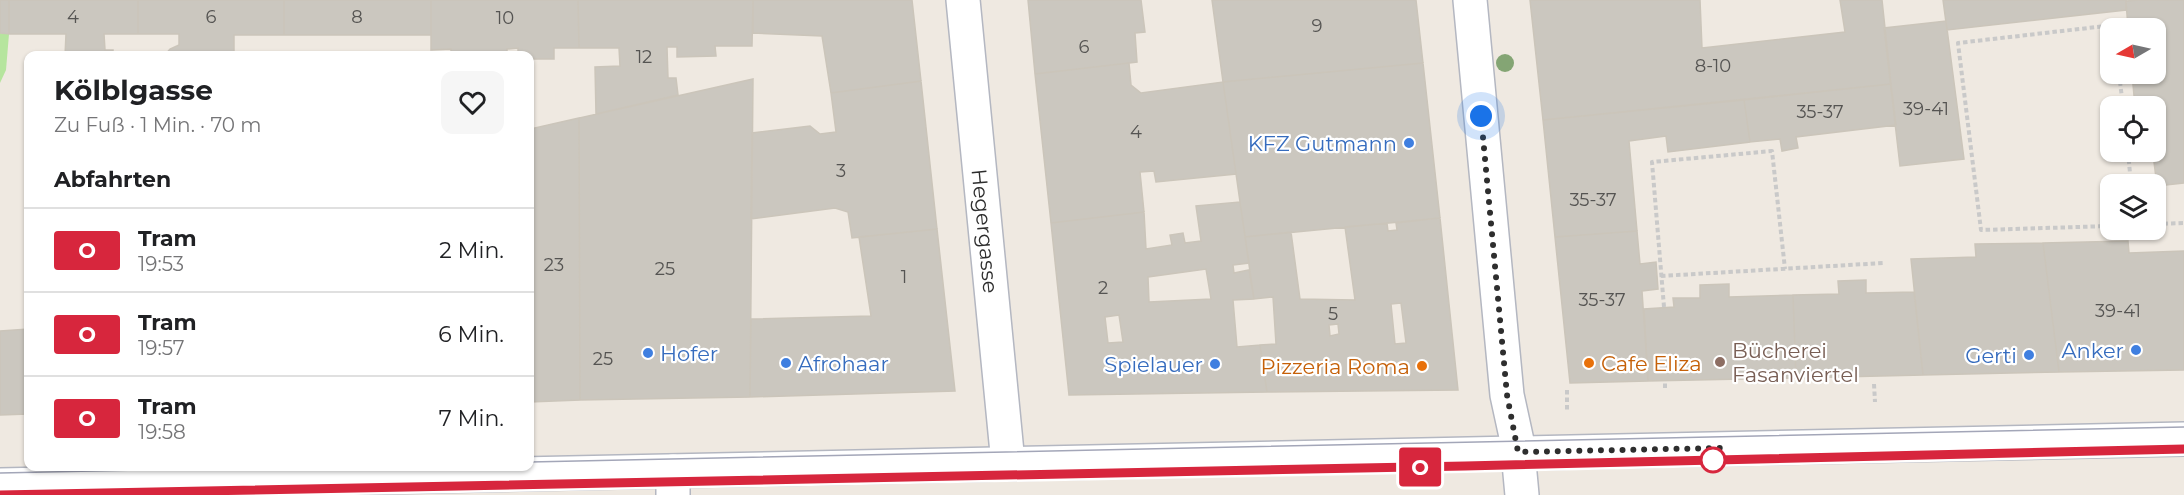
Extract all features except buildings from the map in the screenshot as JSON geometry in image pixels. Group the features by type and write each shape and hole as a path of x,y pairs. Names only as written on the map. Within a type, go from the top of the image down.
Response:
{"main road":[{"name":"Hegergasse","path":"963,0 1008,463"},
{"path":"1470,0 1507,395 1518,452 1522,495"},
{"path":"0,484 673,483 1008,463 2184,439"}],"path":[{"path":"2100,27 1958,43 1981,230 2100,226"},
{"path":"1664,307 1652,162 1772,151 1785,269"},
{"path":"2166,224 2184,223 2184,225"},
{"path":"1661,276 1883,264"},
{"path":"1665,381 1665,388"}],"green space":[{"path":"0,33 9,34 6,70 0,83"}],"tram line":[{"path":"534,462 2184,427"},
{"path":"0,495 814,477 1465,466 2184,449"},
{"name":"O","path":"0,495 1465,466 2184,449"},
{"path":"0,473 92,471"}],"place":[{"name":"KFZ Gutmann","path":"1409,143"},
{"name":"Anker","path":"2136,350"},
{"name":"Hofer","path":"648,353"},
{"name":"Gerti","path":"2029,355"},
{"name":"Bücherei Fasanviertel","path":"1720,362"},
{"name":"Afrohaar","path":"786,363"},
{"name":"Cafe Eliza","path":"1589,363"},
{"name":"Spielauer","path":"1215,364"},
{"name":"Pizzeria Roma","path":"1422,366"}],"route":[{"path":"1481,116 1507,395 1518,452 1720,448 1713,460"}]}
